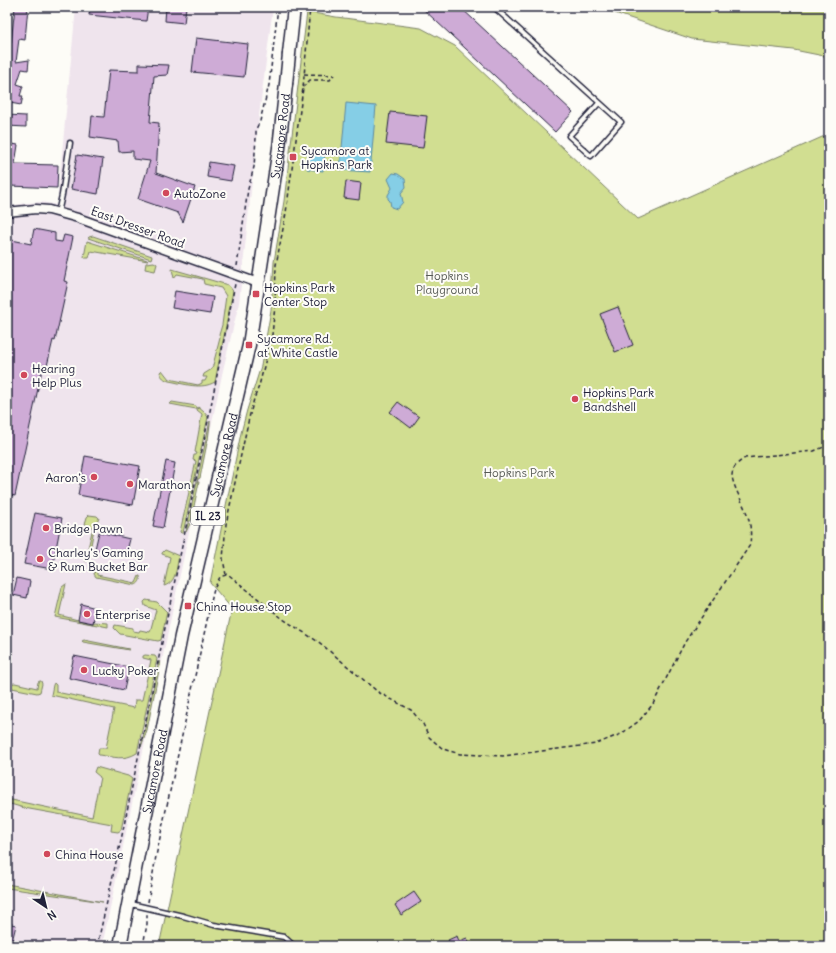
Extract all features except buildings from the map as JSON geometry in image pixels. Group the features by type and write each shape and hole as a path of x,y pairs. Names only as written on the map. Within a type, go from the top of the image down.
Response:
{"main road":[{"name":"Sycamore Road","path":"120,946 181,636 249,345 279,148 294,7"}],"street":[{"name":"East Dresser Road","path":"7,212 36,209 58,213 94,223 258,283"}],"lane":[{"path":"494,7 599,102 621,122 591,156 569,136 599,102"},
{"path":"58,213 70,143"},
{"path":"128,904 183,916 214,925 284,937 294,946"}],"path":[{"path":"97,946 122,834 235,288 248,189 254,167 256,129 260,121 270,85 278,7"},
{"path":"226,575 223,559 226,524 249,418 272,335 275,306 276,265 286,213 303,88 310,7"},
{"path":"303,88 310,80 330,80 334,75 304,74"},
{"path":"143,946 147,924 147,908 156,856 213,595 220,577 230,575 283,618 320,643 378,692 411,710 423,724 429,737 443,749 460,754 503,756 596,744 627,730 639,721 653,704 685,642 750,545 751,531 748,517 732,475 736,464 745,458 814,451 829,445"}],"shaded area":[{"path":"76,7 273,7 259,116 239,303 223,370 102,946 7,946 7,207 25,203 42,202 57,205"}],"green space":[{"path":"829,7 829,57 794,50 692,39 600,8"},
{"name":"Hopkins Park","path":"307,12 421,28 455,46 638,219 829,134 829,946 159,946 232,609 210,583 241,433 261,366 271,310 274,262 284,201"},
{"path":"93,236 152,256 151,259 88,238"},
{"path":"87,241 148,261 91,251 89,258 85,258"},
{"path":"154,262 157,264 155,271 145,269 146,263"},
{"path":"172,269 228,285 233,291 215,382 204,386 193,386 169,381 163,378 160,372 162,370 169,379 198,385 202,383 202,381 205,381 207,377 203,377 204,374 212,369 220,338 219,335 226,296 221,288 204,284 203,279 177,274 174,278"},
{"path":"172,402 197,407 196,409 170,404"},
{"path":"198,407 208,417 183,533 181,533 196,461 193,460 194,455 197,453 195,452 202,414 197,410"},
{"path":"210,421 208,440 206,440 207,443 200,478 197,482 199,482 191,521 189,521 190,524 186,532"},
{"path":"89,515 97,516 99,518 94,529 88,561 85,561 93,527 85,524"},
{"path":"165,550 179,556 174,578 164,586 170,557 162,554"},
{"path":"96,567 97,575 136,583 140,576 140,580 138,584 135,585 96,577 94,574"},
{"path":"66,584 59,615 93,624 93,622 108,623 108,627 55,617 62,587"},
{"path":"146,600 157,602 167,612 161,640 158,641 120,634 114,628 115,625 133,628 133,631 139,632 140,630 150,632 156,610 145,606 144,602"},
{"path":"84,640 129,649 129,650 82,641"},
{"path":"145,655 155,656 157,659 137,753 123,758 99,755 99,748 106,748 114,709 51,695 53,685 54,683 56,685 56,692 134,708 135,700 142,700 151,660 143,658"},
{"path":"159,661 160,665 147,730 141,747"},
{"path":"40,681 42,684 40,692 37,693 7,687 7,684 15,683 37,688 38,682"},
{"path":"96,767 128,776 132,779 121,830 118,832 111,831 112,824 24,808 7,803 7,799 92,817 100,777 94,772"},
{"path":"7,884 103,902 7,888"}],"water":[{"path":"346,103 376,106 370,172 340,170"},
{"path":"308,151 325,153 323,171 307,169"},
{"path":"393,173 398,174 405,179 406,187 401,193 403,202 397,209 391,207 388,199 388,195 392,188 388,179"}],"place":[{"name":"Sycamore at Hopkins Park","path":"293,157"},
{"name":"AutoZone","path":"166,193"},
{"name":"Hopkins Park Center Stop","path":"256,294"},
{"name":"Sycamore Rd. at White Castle","path":"249,345"},
{"name":"Hearing Help Plus","path":"24,375"},
{"name":"Hopkins Park Bandshell","path":"575,399"},
{"name":"Aaron's","path":"94,477"},
{"name":"Marathon","path":"130,484"},
{"name":"Bridge Pawn","path":"46,528"},
{"name":"Charley's Gaming & Rum Bucket Bar","path":"40,559"},
{"name":"China House Stop","path":"188,606"},
{"name":"Enterprise","path":"87,614"},
{"name":"Lucky Poker","path":"84,670"},
{"name":"China House","path":"47,854"}],"park label":[{"name":"Hopkins Playground","path":"447,282"}]}
